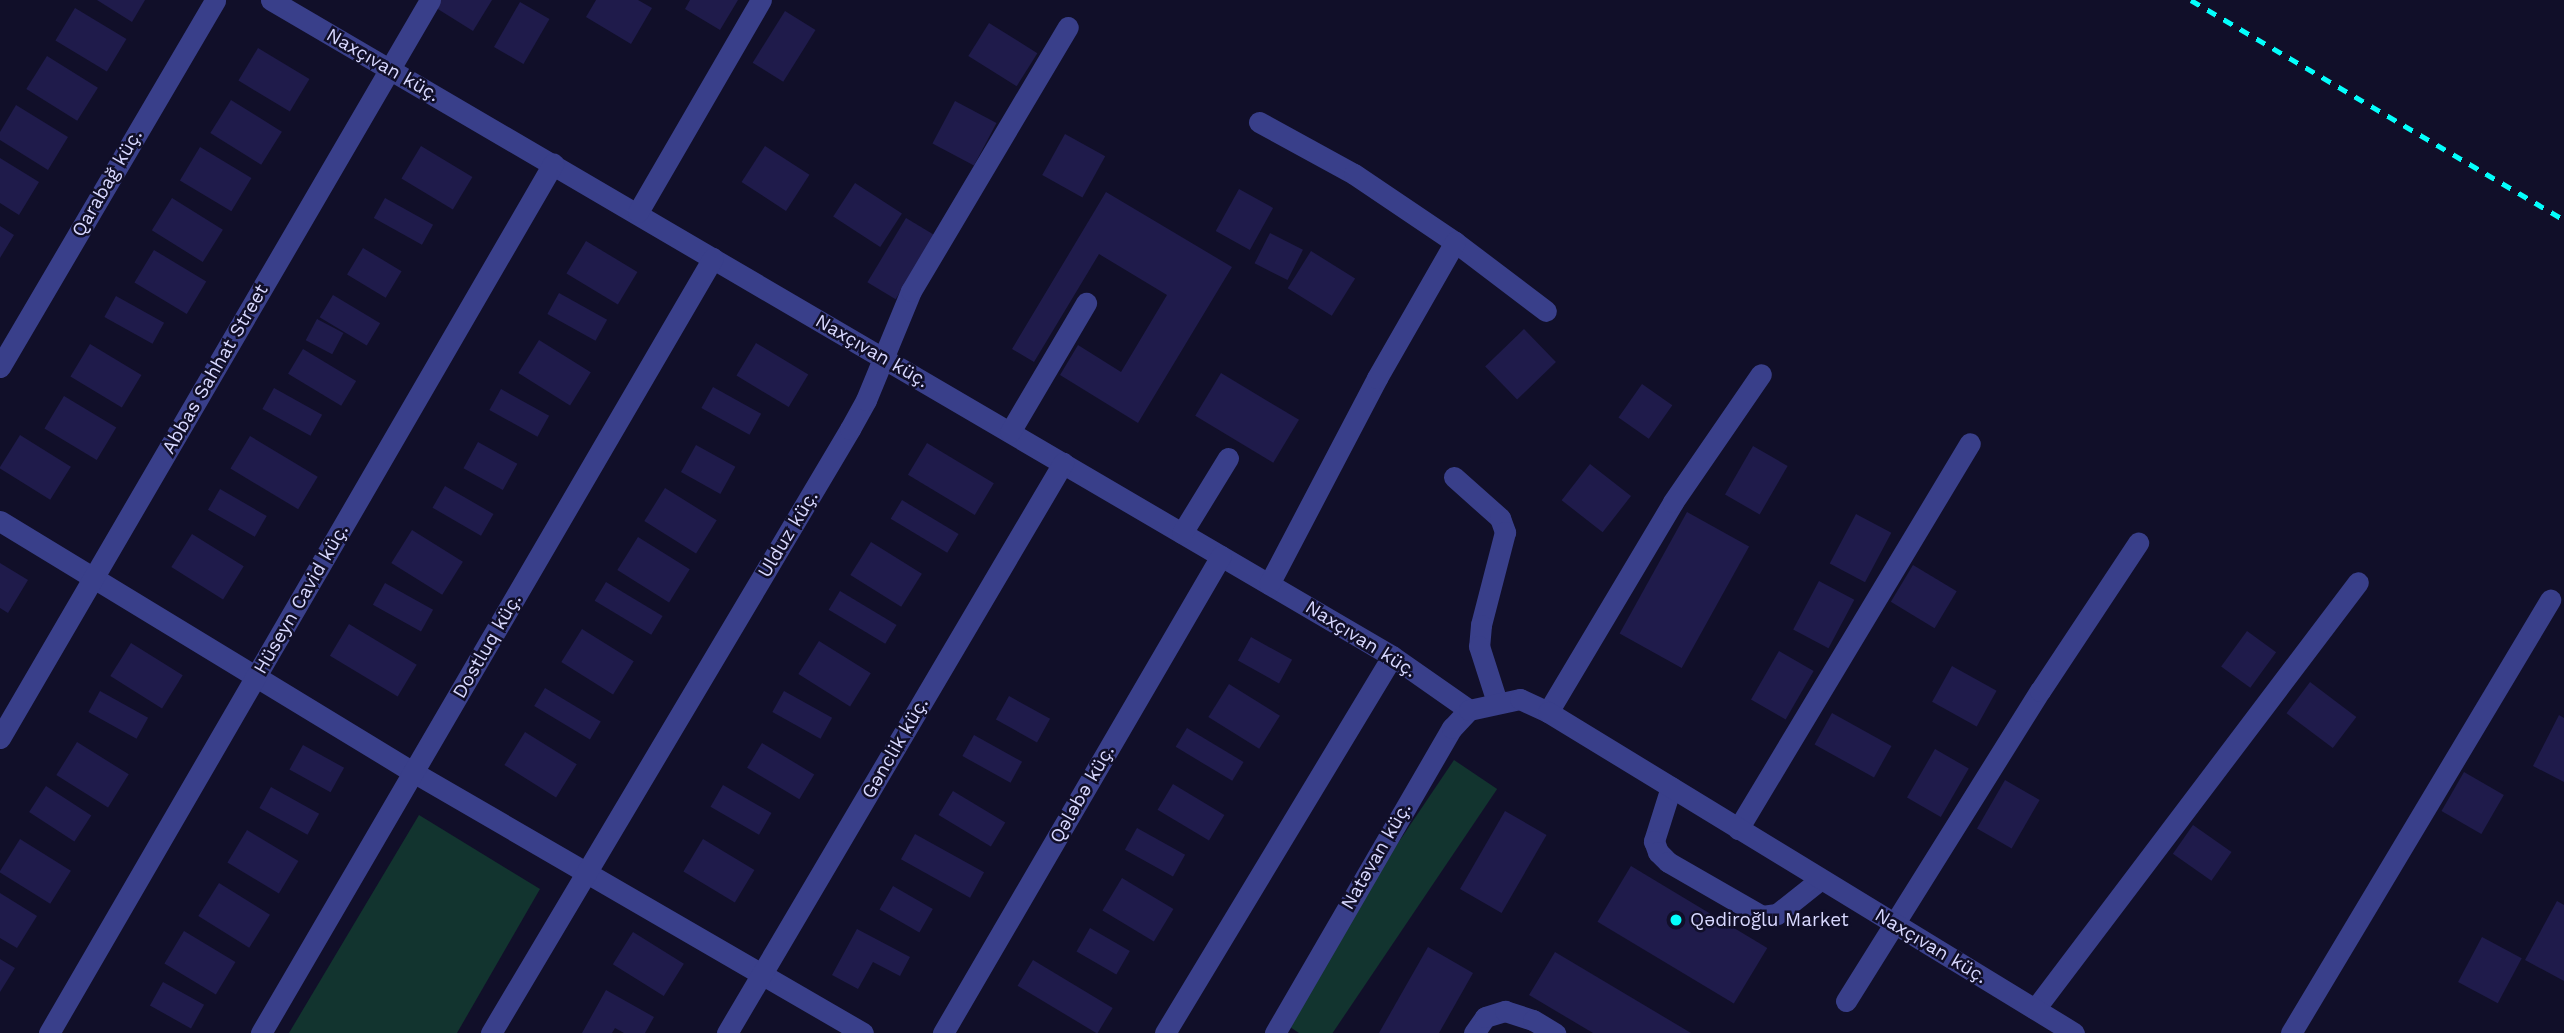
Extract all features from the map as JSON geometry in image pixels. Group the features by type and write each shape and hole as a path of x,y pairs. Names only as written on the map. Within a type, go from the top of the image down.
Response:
{"street":[{"name":"Qarabağ küç.","path":"0,367 215,0"},
{"name":"Naxçıvan küç.","path":"271,0 638,212 1392,656 1469,710"},
{"name":"Abbas Sahhat Street","path":"0,738 430,0"},
{"path":"638,212 761,0"},
{"name":"Ulduz küç.","path":"491,1033 850,429 866,400 911,290 1069,27"},
{"path":"1259,122 1354,174 1455,242 1546,311"},
{"name":"Hüseyn Cavid küç.","path":"49,1033 553,164"},
{"path":"1269,584 1377,378 1455,242"},
{"name":"Dostluq küç.","path":"261,1033 713,258"},
{"path":"1010,432 1086,303"},
{"path":"1548,712 1674,502 1761,374"},
{"path":"1738,829 1969,443"},
{"path":"1182,533 1228,458"},
{"name":"Gənclik küç.","path":"727,1033 1063,463"},
{"path":"1454,477 1500,518 1505,532 1481,625 1479,646 1497,702 1469,710"},
{"path":"0,521 413,772 863,1033"},
{"path":"1846,1001 2137,543"},
{"name":"Qələbə küç.","path":"943,1033 1221,556"},
{"path":"2035,1009 2358,582"},
{"path":"2291,1033 2550,600"},
{"path":"1165,1033 1392,656"},
{"name":"Naxçıvan küç.","path":"1497,702 1520,699 1548,712 2074,1033"},
{"name":"Natəvan küç.","path":"1275,1033 1421,776 1451,728 1469,710"},
{"path":"1671,787 1654,841 1658,852 1668,862 1762,916 1777,915 1821,879"},
{"path":"1474,1033 1485,1017 1505,1011 1533,1020 1555,1033"}],"green space":[{"path":"1454,760 1497,789 1333,1033 1299,1033 1279,1019"},
{"path":"419,815 540,889 457,1033 289,1033"}],"building":[{"path":"97,0 145,0 132,22"},
{"path":"437,0 492,0 473,31 433,6"},
{"path":"596,0 638,0 652,8 631,44 586,17"},
{"path":"690,0 738,0 720,30 685,9"},
{"path":"520,2 549,19 523,64 494,47"},
{"path":"75,8 126,39 107,71 55,41"},
{"path":"785,11 816,30 783,82 753,63"},
{"path":"989,23 1037,53 1017,86 968,56"},
{"path":"258,48 309,79 290,111 238,81"},
{"path":"47,56 98,88 77,121 26,89"},
{"path":"231,100 282,132 261,165 210,133"},
{"path":"955,101 996,123 974,165 932,143"},
{"path":"16,105 68,137 48,170 0,140 0,132"},
{"path":"1065,134 1105,156 1082,197 1042,175"},
{"path":"421,146 472,177 453,209 401,179"},
{"path":"765,146 809,175 786,211 742,182"},
{"path":"200,147 251,178 231,211 180,180"},
{"path":"0,158 39,182 19,215 0,203"},
{"path":"855,183 902,213 880,247 833,217"},
{"path":"1239,189 1273,208 1250,250 1216,231"},
{"path":"1106,192 1232,267 1138,423 1060,375 1078,345 1121,372 1167,295 1099,254 1034,362 1012,349"},
{"path":"172,198 223,230 203,262 152,230"},
{"path":"385,198 433,225 422,245 374,218"},
{"path":"906,218 934,235 896,299 867,282"},
{"path":"0,226 14,235 0,258"},
{"path":"1270,233 1303,250 1288,280 1255,263"},
{"path":"586,241 637,272 618,304 566,274"},
{"path":"363,248 402,271 386,298 347,275"},
{"path":"154,250 206,281 187,314 134,283"},
{"path":"1311,251 1355,279 1332,316 1288,288"},
{"path":"559,293 607,320 595,341 547,314"},
{"path":"333,295 380,323 367,346 320,317"},
{"path":"116,296 164,323 152,344 104,317"},
{"path":"317,319 343,333 332,354 306,340"},
{"path":"1524,329 1556,362 1517,400 1485,367"},
{"path":"539,340 591,372 570,405 518,373"},
{"path":"756,343 808,374 789,407 736,376"},
{"path":"90,344 141,375 122,407 70,377"},
{"path":"303,349 356,381 341,406 288,374"},
{"path":"1221,373 1299,420 1273,463 1195,416"},
{"path":"1642,384 1672,405 1649,439 1618,418"},
{"path":"713,387 761,414 749,435 701,408"},
{"path":"274,388 322,415 310,436 262,409"},
{"path":"501,389 549,416 537,437 489,410"},
{"path":"64,396 116,427 97,460 44,429"},
{"path":"20,435 71,467 50,500 0,468"},
{"path":"250,436 318,477 298,509 230,469"},
{"path":"478,442 517,464 503,490 463,468"},
{"path":"927,443 994,483 975,515 908,475"},
{"path":"696,445 735,467 720,494 681,472"},
{"path":"1753,446 1788,466 1760,514 1725,494"},
{"path":"1590,464 1631,496 1603,532 1562,500"},
{"path":"445,486 493,514 481,536 432,508"},
{"path":"665,488 717,520 696,553 644,521"},
{"path":"220,489 267,516 255,537 208,510"},
{"path":"902,500 959,534 947,553 891,519"},
{"path":"1687,512 1749,546 1682,668 1620,634"},
{"path":"1856,514 1891,533 1865,582 1830,563"},
{"path":"412,530 463,562 442,595 391,563"},
{"path":"192,534 244,566 223,599 171,567"},
{"path":"638,537 690,569 669,602 617,570"},
{"path":"871,542 922,574 901,607 850,575"},
{"path":"0,563 28,580 8,613 0,608"},
{"path":"1913,565 1957,591 1935,628 1891,602"},
{"path":"1819,581 1854,600 1828,648 1793,630"},
{"path":"606,582 663,616 651,635 595,601"},
{"path":"385,583 433,610 421,632 373,605"},
{"path":"840,591 897,625 885,644 829,610"},
{"path":"349,624 417,665 398,696 330,656"},
{"path":"582,629 634,661 613,694 561,662"},
{"path":"2247,631 2276,652 2250,688 2221,667"},
{"path":"1251,637 1292,660 1279,683 1238,661"},
{"path":"819,641 871,673 850,706 798,674"},
{"path":"131,643 183,675 162,708 110,676"},
{"path":"1779,651 1814,671 1786,719 1751,699"},
{"path":"1952,666 1997,691 1977,727 1932,702"},
{"path":"2310,682 2356,717 2333,748 2287,713"},
{"path":"1229,684 1280,716 1259,749 1208,717"},
{"path":"545,688 601,721 590,739 534,706"},
{"path":"100,691 148,718 136,739 88,712"},
{"path":"784,691 832,718 820,739 772,712"},
{"path":"1009,696 1050,719 1037,742 996,720"},
{"path":"1832,713 1891,746 1874,777 1815,744"},
{"path":"2559,715 2564,718 2564,782 2533,766"},
{"path":"1187,728 1244,762 1232,781 1176,747"},
{"path":"525,732 577,764 556,797 504,765"},
{"path":"974,735 1022,762 1010,783 962,756"},
{"path":"77,742 129,774 108,807 56,775"},
{"path":"762,743 814,774 799,799 747,768"},
{"path":"303,745 344,768 331,792 289,769"},
{"path":"1935,749 1969,769 1941,817 1907,797"},
{"path":"2464,772 2504,795 2481,834 2442,811"},
{"path":"2005,780 2040,800 2012,848 1977,828"},
{"path":"1173,784 1224,815 1209,841 1158,810"},
{"path":"723,785 771,813 759,835 710,807"},
{"path":"46,786 91,815 74,841 29,812"},
{"path":"271,787 319,814 307,835 259,808"},
{"path":"953,791 1005,822 991,846 939,815"},
{"path":"1505,811 1547,835 1502,913 1460,889"},
{"path":"2193,825 2232,852 2211,881 2173,854"},
{"path":"1137,828 1185,855 1173,877 1125,850"},
{"path":"247,830 298,861 279,893 227,863"},
{"path":"915,834 984,872 970,898 901,859"},
{"path":"20,839 71,871 50,904 0,872"},
{"path":"703,839 754,870 735,902 683,872"},
{"path":"1631,866 1767,948 1734,1004 1598,922"},
{"path":"1122,878 1173,909 1154,941 1102,911"},
{"path":"219,883 270,915 249,948 198,916"},
{"path":"893,886 933,909 919,932 880,909"},
{"path":"0,893 37,916 17,948 0,938"},
{"path":"2557,901 2564,905 2564,981 2525,960"},
{"path":"1090,928 1130,951 1116,974 1076,951"},
{"path":"857,929 910,957 900,976 873,962 858,989 832,975"},
{"path":"184,931 235,962 216,994 164,964"},
{"path":"633,932 684,964 664,996 613,964"},
{"path":"2482,937 2522,958 2498,1003 2458,982"},
{"path":"1428,947 1473,973 1439,1033 1379,1033"},
{"path":"1555,952 1691,1033 1593,1033 1529,995"},
{"path":"0,959 15,968 0,992"},
{"path":"1033,960 1113,1008 1096,1033 1018,986"},
{"path":"163,982 204,1005 191,1028 150,1006"},
{"path":"606,990 654,1017 645,1033 624,1033 615,1028 612,1033 582,1033"}],"railway":[{"path":"2191,0 2564,220"}],"place":[{"name":"Qədiroğlu Market","path":"1676,920"}]}
